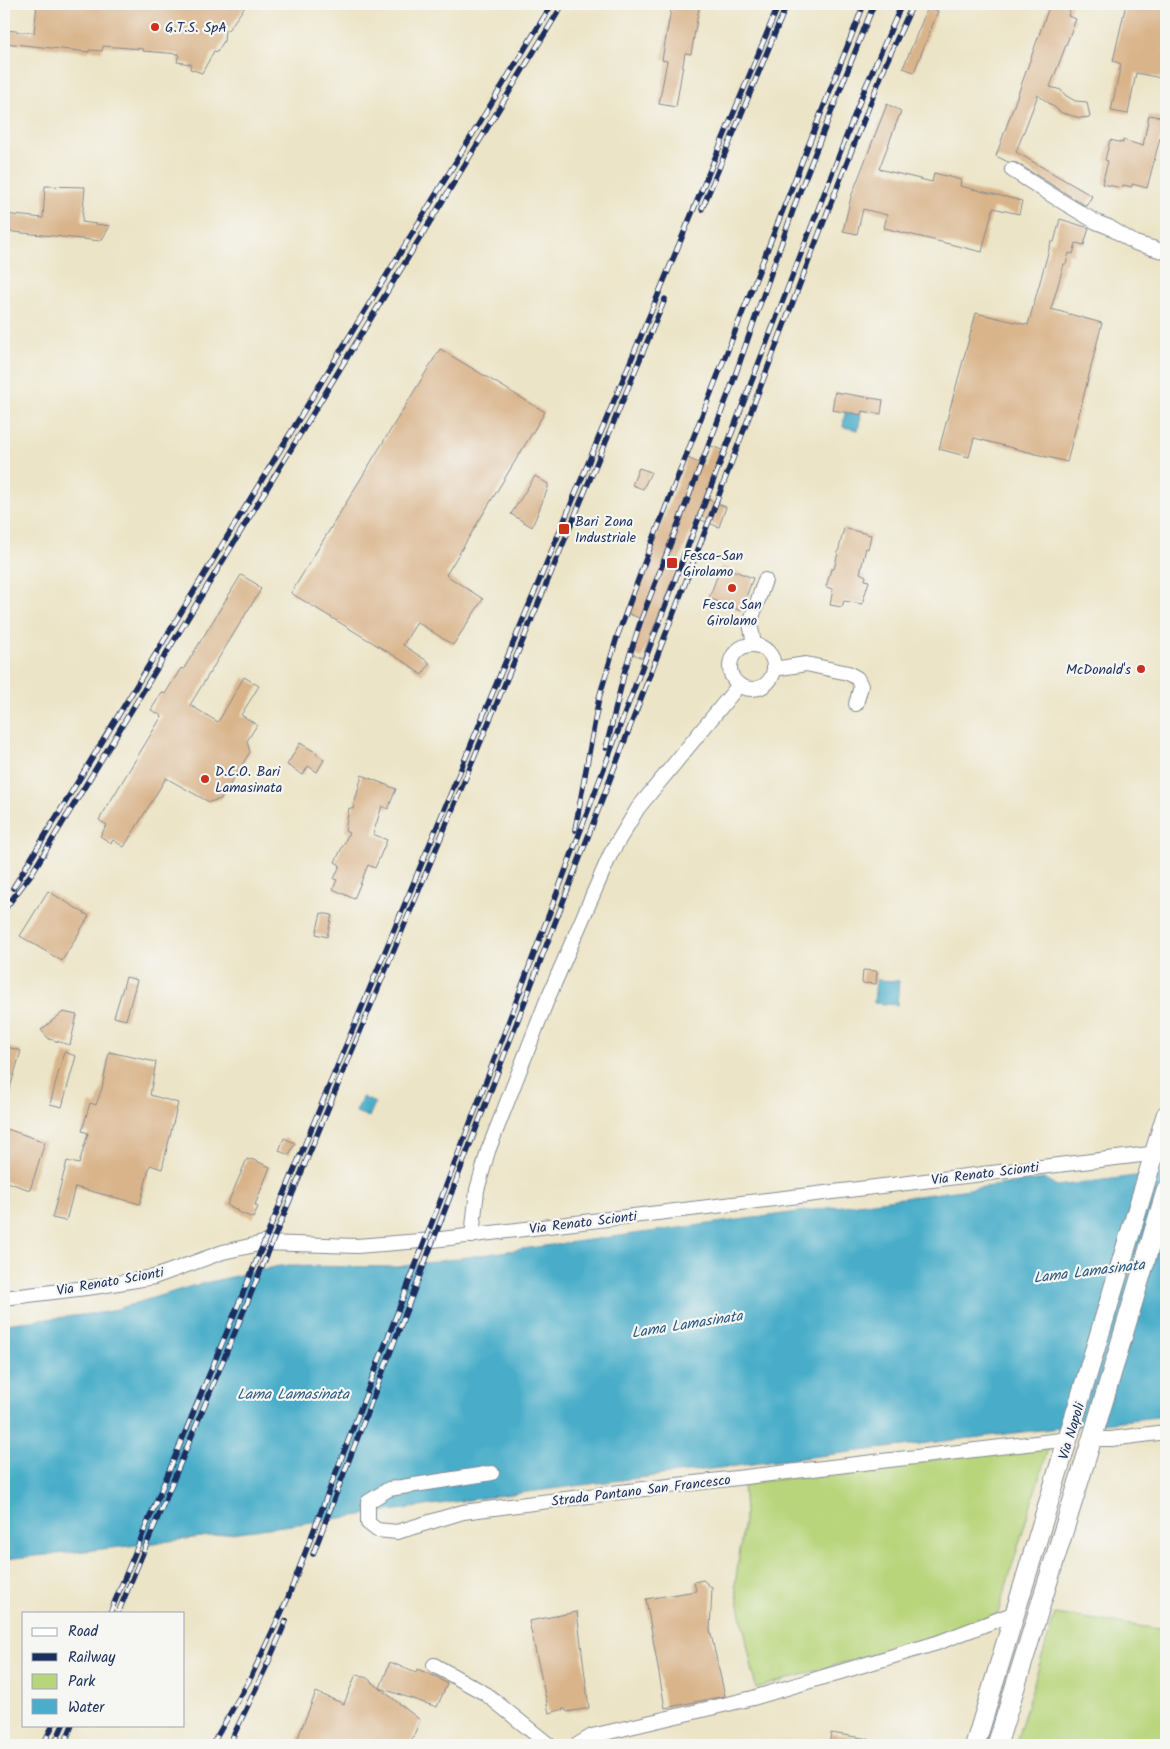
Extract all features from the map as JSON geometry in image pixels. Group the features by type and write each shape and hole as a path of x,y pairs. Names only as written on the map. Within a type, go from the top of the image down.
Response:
{"main road":[{"name":"Via Napoli","path":"975,1745 1157,1156 1166,1115"},
{"name":"Via Napoli","path":"997,1745 1092,1439 1166,1190"}],"street":[{"path":"1012,170 1061,201 1135,243 1166,252"},
{"path":"754,644 750,623 765,580"},
{"path":"754,644 766,649 774,661 774,669 772,676 761,687 754,689 746,688 739,685 734,679 731,672 732,658 740,648 754,644"},
{"path":"774,669 806,664 848,673 857,678 861,686 856,704"},
{"path":"472,1236 477,1190 488,1151 547,1000 611,853 638,808 739,685"},
{"name":"Via Renato Scionti","path":"4,1298 94,1287 154,1277 223,1252 263,1243 357,1246 472,1236 1157,1156"},
{"path":"1092,1439 1111,1439 1166,1432"},
{"name":"Strada Pantano San Francesco","path":"492,1473 389,1489 368,1502 368,1523 377,1530 397,1532 463,1512 1069,1439"},
{"path":"577,1745 592,1736 753,1698 927,1646 1015,1613"},
{"path":"434,1665 486,1694 549,1745"}],"green space":[{"path":"1049,1445 998,1613 937,1636 756,1688 735,1585 745,1512 743,1484"},
{"path":"1055,1614 1166,1630 1166,1745 1015,1745"},
{"path":"857,1738 922,1745 855,1745"}],"water":[{"path":"845,412 861,415 858,430 843,427"},
{"path":"876,980 899,981 897,1005 874,1003"},
{"path":"362,1097 375,1103 369,1117 356,1112"},
{"name":"Lama Lamasinata","path":"1166,1172 1166,1416 676,1473 195,1538 4,1559 4,1324 107,1312 192,1286 279,1266 398,1267 1044,1179 1057,1186"}],"building":[{"path":"37,4 247,4 228,30 225,30 224,41 217,52 214,51 202,73 190,69 191,64 177,62 179,54 103,46 102,51 89,50 89,52 5,43 6,30 34,33"},
{"path":"672,4 695,4 695,7 699,8 691,54 685,53 676,107 659,104 667,61 662,60"},
{"path":"1050,4 1072,4 1068,16 1076,19 1050,87 1061,90 1075,101 1087,102 1090,117 1081,118 1062,113 1038,95 1016,152 1092,196 1086,206 1017,163 1008,162 996,156"},
{"path":"1126,4 1166,4 1166,79 1136,73 1128,114 1111,111 1121,64 1113,61"},
{"path":"928,7 938,11 914,72 903,68"},
{"path":"887,104 901,111 879,169 932,182 934,173 961,180 960,186 1022,201 1019,214 993,208 982,252 884,228 887,215 863,209 857,234 843,231 851,197"},
{"path":"1149,115 1166,119 1147,188 1132,184 1132,187 1123,185 1122,188 1102,184 1108,161 1105,160 1110,140 1123,143 1123,140 1143,146"},
{"path":"45,186 85,187 82,222 110,226 101,241 4,231 4,214 43,218"},
{"path":"1060,219 1089,228 1084,245 1076,243 1073,254 1069,253 1051,309 1102,323 1067,462 974,438 969,457 939,449 976,313 1028,325 1051,242 1054,242"},
{"path":"440,349 545,412 446,575 483,599 453,645 417,622 403,645 430,663 422,675 411,666 291,593"},
{"path":"835,392 883,400 881,414 862,411 861,415 832,410"},
{"path":"711,446 722,450 704,498 726,507 719,527 696,518 642,658 631,653 644,620 627,613 687,458 704,465"},
{"path":"639,468 651,472 643,489 632,485"},
{"path":"535,476 548,484 548,488 532,527 511,514"},
{"path":"844,528 871,535 860,573 866,576 865,580 869,581 862,604 844,601 842,607 830,605 833,589 826,587 831,569 834,569"},
{"name":"Fesca San Girolamo","path":"721,566 753,578 741,611 709,598"},
{"path":"241,575 258,585 261,589 190,705 218,722 244,677 259,686 241,715 257,725 247,741 250,752 221,799 209,802 166,778 124,847 113,840 111,843 100,836 107,825 99,820 162,716 151,710 162,692 165,694 181,668 183,670"},
{"path":"300,743 317,753 324,760 317,772 308,766 303,775 287,765"},
{"path":"362,775 396,789 388,809 382,806 373,834 387,840 375,868 368,865 354,899 333,889 337,880 334,879 340,865 335,862 349,833 345,831 349,808 353,809"},
{"path":"48,891 89,916 62,961 20,936"},
{"path":"321,913 332,915 327,937 316,934"},
{"path":"863,970 877,971 876,984 862,983"},
{"path":"126,977 137,980 126,1020 114,1017"},
{"path":"63,1012 77,1015 70,1045 49,1039 41,1030"},
{"path":"4,1046 21,1051 7,1098 4,1097"},
{"path":"64,1052 76,1056 62,1107 50,1104"},
{"path":"109,1052 156,1062 150,1095 178,1103 162,1169 150,1165 140,1204 75,1187 66,1221 52,1218 67,1161 79,1164 88,1133 82,1131 90,1103 96,1105 102,1088"},
{"path":"4,1128 45,1142 30,1190 4,1181"},
{"path":"284,1138 295,1143 289,1155 279,1151"},
{"path":"247,1159 270,1167 255,1205 258,1207 253,1218 227,1205"},
{"path":"703,1580 712,1588 710,1630 725,1696 665,1708 646,1599 696,1591 694,1582"},
{"path":"577,1612 589,1708 567,1712 565,1709 549,1713 529,1621"},
{"path":"390,1662 416,1673 417,1669 437,1677 447,1684 437,1707 380,1688"},
{"path":"356,1674 367,1678 420,1720 410,1745 295,1745 316,1692 344,1704"},
{"path":"831,1733 869,1739 868,1745 829,1745"}],"railway":[{"path":"13,888 552,4"},
{"path":"4,910 32,873 563,4"},
{"path":"110,1612 779,4"},
{"path":"702,209 787,4"},
{"path":"575,830 599,698 617,637 651,545 864,4"},
{"path":"606,748 625,670 641,620 731,387 798,196 874,4"},
{"path":"212,1745 251,1677 287,1600 479,1100 678,572 865,88 902,4"},
{"path":"313,1554 829,208 887,61 913,4"},
{"path":"118,1612 665,299"},
{"path":"229,1745 286,1621"},
{"path":"43,1745 52,1726"},
{"path":"54,1745 63,1726"},
{"path":"64,1745 72,1726"}],"place":[{"name":"G.T.S. SpA","path":"155,27"},
{"name":"Bari Zona Industriale","path":"564,529"},
{"name":"Fesca-San Girolamo","path":"672,563"},
{"name":"Fesca San Girolamo","path":"732,588"},
{"name":"McDonald's","path":"1141,669"},
{"name":"D.C.O. Bari Lamasinata","path":"205,779"}]}
